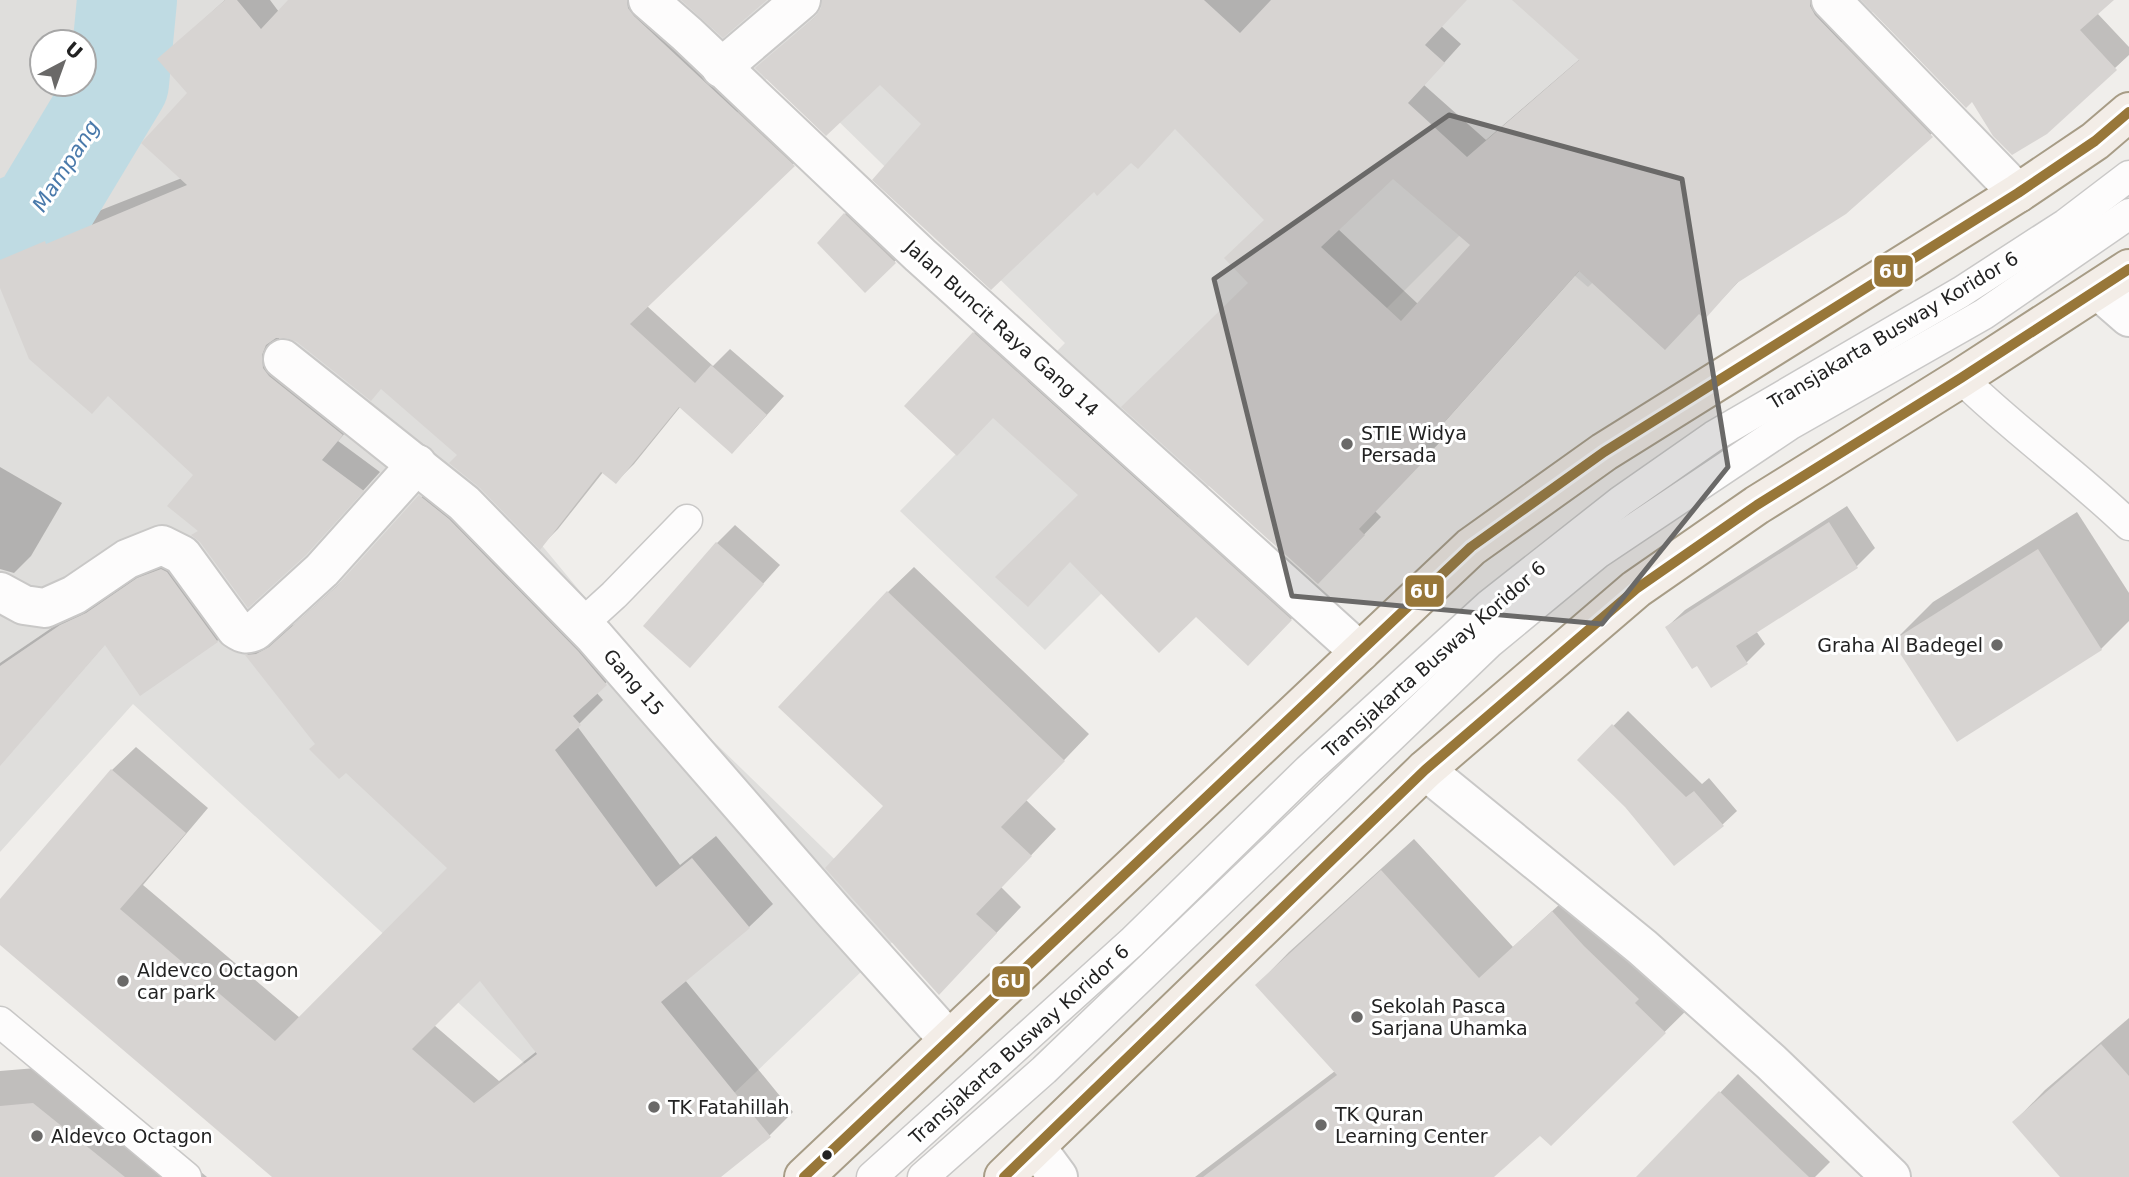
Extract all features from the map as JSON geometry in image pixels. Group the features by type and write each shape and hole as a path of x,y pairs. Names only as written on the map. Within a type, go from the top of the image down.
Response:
{"main road":[{"path":"804,1177 1256,753 1471,547 1604,452 2018,193 2095,141 2129,112"},
{"path":"1004,1177 1425,771 1636,589 1757,505 2129,269"}],"street":[{"name":"Jalan Buncit Raya Gang 14","path":"648,0 920,255 1360,652"},
{"path":"721,68 801,0"},
{"path":"1831,0 2018,193"},
{"path":"2098,290 2129,317"},
{"name":"Gang 15","path":"283,359 464,503 594,636 835,914 949,1040"},
{"path":"0,592 24,605 45,608 74,595 127,558 162,545 182,555 236,629 250,634 322,570 417,464"},
{"path":"1425,771 1642,947 1771,1062 1891,1177"},
{"path":"1036,1147 1058,1177"}],"lane":[{"name":"Transjakarta Busway Koridor 6","path":"873,1177 1132,942 1308,770 1489,605 1621,500 1714,436 1961,292 2066,224 2129,176"},
{"name":"Transjakarta Busway Koridor 6","path":"923,1177 1044,1070 1489,643 1598,553 1789,425 1984,314 2129,214"},
{"path":"1961,378 1996,412 2129,525"},
{"path":"581,625 687,520"},
{"path":"0,1022 186,1177"}],"highlighted area":[{"path":"1449,115 1682,179 1728,467 1602,624 1292,596 1214,279"}],"shaded area":[{"path":"0,0 1885,0 1588,287 1491,204 1045,650 900,511 1065,343 780,64 451,436 667,696 906,929 647,1176 133,704 0,852"}],"building":[{"path":"225,0 237,0 261,29 288,0 627,0 628,8 634,16 795,166 630,324 695,383 711,365 767,415 732,454 679,407 616,484 601,472 540,550 480,488 449,463 457,455 381,389 371,401 297,342 276,338 266,345 262,355 263,368 269,376 343,435 322,460 364,491 306,555 248,608 200,542 191,535 198,531 167,506 193,475 108,396 92,414 29,359 0,288 0,260 45,241 46,244 187,185 141,143 187,93 157,59"},
{"path":"681,0 767,0 723,38"},
{"path":"822,0 1204,0 1240,33 1271,0 1467,0 1425,45 1445,63 1408,103 1467,157 1579,60 1512,0 1810,0 1815,15 1933,137 1846,214 1737,283 1705,319 1699,314 1665,350 1579,271 1417,453 1425,460 1359,529 1365,535 1318,584 1121,407 1248,283 1224,258 1264,220 1175,129 1138,169 1131,163 1097,196 1094,192 991,290 872,180 921,124 880,85 826,136 755,68 815,17 821,8","holes":["1393,179 1470,245 1401,321 1321,247"]},
{"path":"1861,0 2114,0 2080,30 2117,70 2047,134 2012,155 1993,136 1972,102 1966,108"},
{"path":"844,213 896,263 865,293 817,243"},
{"path":"973,332 1292,620 1248,666 1196,617 1159,653 1070,562 1028,607 995,577 1078,495 993,418 957,456 904,406"},
{"path":"419,495 449,519 578,651 607,685 573,716 581,725 555,750 656,887 692,858 750,928 661,1002 771,1137 721,1177 272,1177 0,945 0,899 111,769 186,833 120,909 275,1041 447,868 346,773 339,779 309,749 315,744 245,655 256,654 269,647 337,586","holes":["480,981 537,1054 474,1103 412,1049"]},
{"path":"1829,522 1858,568 1736,646 1748,664 1711,688 1697,666 1692,669 1665,627"},
{"path":"716,542 764,584 690,668 643,626"},
{"name":"Graha Al Badegel","path":"2038,549 2102,650 1957,742 1892,641"},
{"path":"161,569 167,572 218,642 140,696 105,645 0,766 0,666 137,578"},
{"path":"887,591 1065,761 1001,827 1032,856 976,914 997,933 939,995 825,868 883,806 778,707"},
{"path":"1612,724 1686,797 1694,791 1724,826 1674,866 1625,807 1577,760"},
{"path":"1381,870 1479,978 1552,911 1639,999 1635,1003 1666,1033 1551,1146 1540,1136 1494,1177 1203,1177 1337,1075 1255,985"},
{"path":"2101,1044 2129,1076 2129,1177 2060,1177 2012,1122"},
{"path":"1719,1091 1809,1177 1636,1177"},
{"name":"Aldevco Octagon","path":"33,1103 125,1177 0,1177 0,1106"}],"waterway":[{"name":"Mampang","path":"0,233 39,216 119,83 127,0"}],"transit line":[{"name":"6U","path":"804,1177 1471,547 1604,452 2018,193 2095,141 2129,112"},
{"name":"6U","path":"1004,1177 1425,770 1636,589 1757,505 2129,269"}],"place":[{"name":"STIE Widya Persada","path":"1347,444"},
{"name":"Graha Al Badegel","path":"1997,645"},
{"name":"Aldevco Octagon car park","path":"123,981"},
{"name":"Sekolah Pasca Sarjana Uhamka","path":"1357,1017"},
{"name":"TK Fatahillah","path":"654,1107"},
{"name":"TK Quran Learning Center","path":"1321,1125"},
{"name":"Aldevco Octagon","path":"37,1136"}]}
